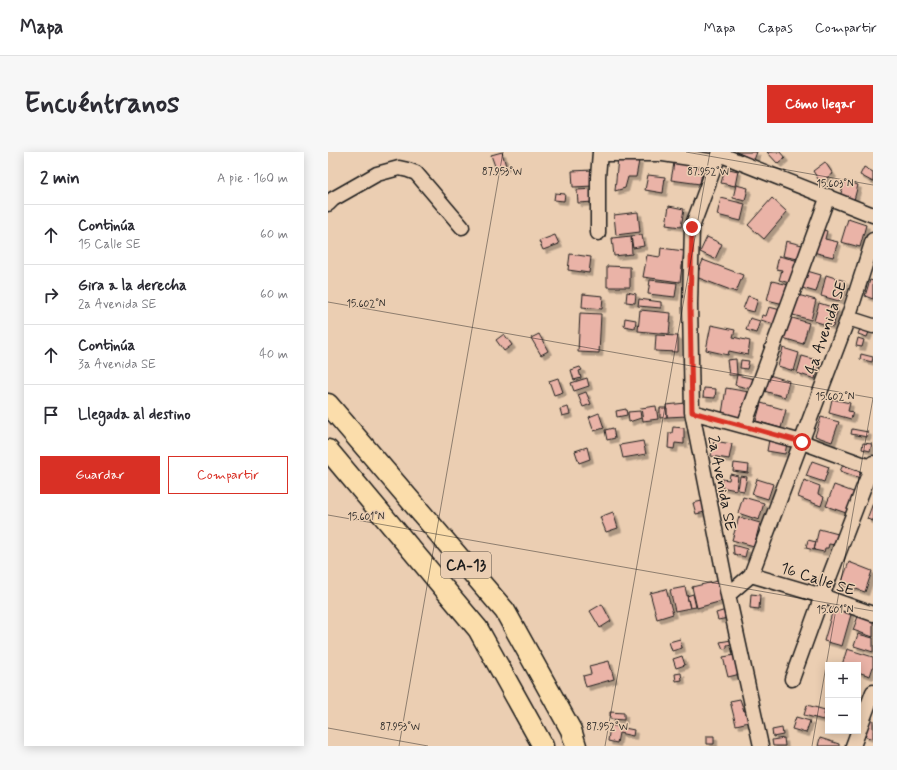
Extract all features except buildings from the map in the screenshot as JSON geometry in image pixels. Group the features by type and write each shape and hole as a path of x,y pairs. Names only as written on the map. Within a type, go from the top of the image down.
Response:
{"highway":[{"name":"CA-13","path":"328,404 505,611 571,730 576,746"},
{"name":"CA-13","path":"328,450 478,629 543,746"}],"street":[{"path":"598,233 598,177 600,153 719,156 828,196 873,215"},
{"name":"2a Avenida SE","path":"719,156 692,227 690,305 692,412 728,595 761,746"},
{"path":"328,204 333,199 377,174 399,168 416,173 462,227"},
{"path":"744,426 828,196"},
{"name":"4a Avenida SE","path":"728,595 751,575 848,318 873,240"},
{"path":"848,318 873,326"},
{"path":"692,412 802,442 872,466 792,679"},
{"name":"16 Calle SE","path":"751,575 822,596 873,614"},
{"path":"853,746 873,692"}],"route":[{"path":"692,227 690,305 692,412 802,442"}]}
